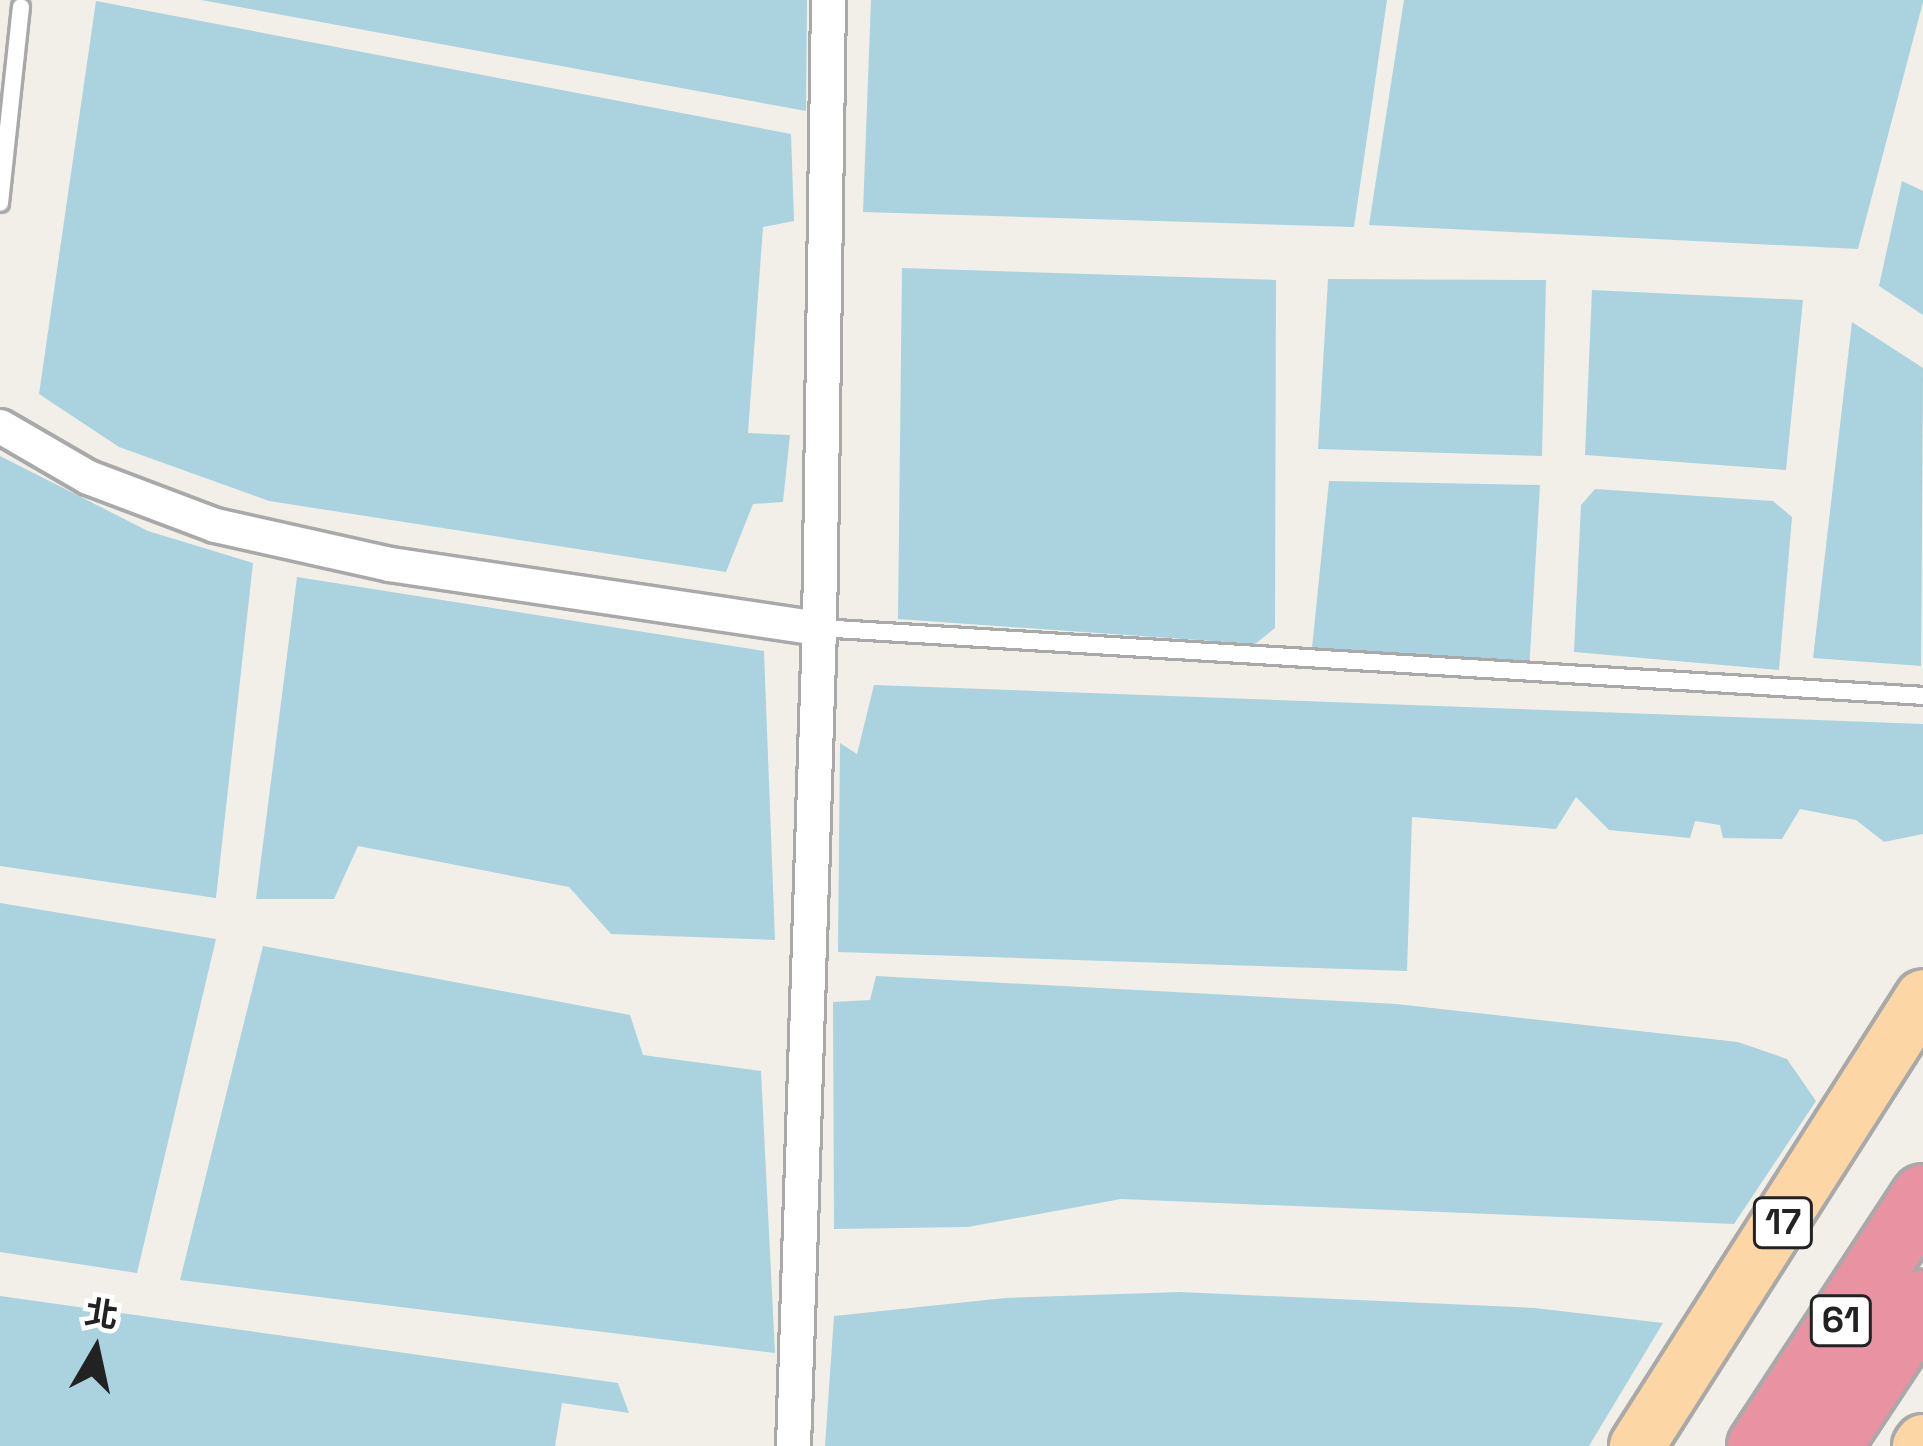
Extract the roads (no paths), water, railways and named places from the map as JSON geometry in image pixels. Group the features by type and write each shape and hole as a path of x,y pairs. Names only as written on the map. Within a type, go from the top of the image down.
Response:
{"highway":[{"name":"61","path":"1759,1446 1923,1196"},
{"name":"61","path":"1828,1446 1923,1302"}],"main road":[{"name":"17","path":"1637,1446 1923,997"}],"street":[{"path":"793,1446 820,628 828,0"},
{"path":"0,426 88,476 215,524 389,564 820,628"}],"lane":[{"path":"0,203 21,7"},
{"path":"820,628 1923,696"}],"water":[{"path":"201,0 807,0 806,111"},
{"path":"871,0 1387,0 1354,227 863,212"},
{"path":"1404,0 1923,2 1858,249 1369,225"},
{"path":"96,1 791,134 794,221 763,227 748,433 790,435 783,502 753,504 726,572 269,501 119,447 39,394"},
{"path":"1902,181 1923,191 1923,315 1879,286"},
{"path":"902,268 1276,280 1275,628 1255,644 898,619"},
{"path":"1328,279 1546,280 1542,456 1318,449"},
{"path":"1592,290 1803,300 1786,470 1585,455"},
{"path":"1852,322 1923,368 1921,666 1813,658"},
{"path":"0,456 148,531 253,563 216,898 0,866"},
{"path":"1329,481 1540,485 1529,672 1311,658"},
{"path":"1595,489 1773,501 1792,517 1779,670 1574,652 1581,505"},
{"path":"297,577 764,651 775,940 611,934 569,887 358,846 334,899 256,899"},
{"path":"874,685 1923,724 1923,834 1884,842 1856,820 1800,809 1782,839 1723,838 1720,825 1695,821 1690,838 1609,830 1576,797 1556,829 1412,817 1407,971 838,952 840,743 857,754"},
{"path":"0,903 216,939 137,1273 0,1252"},
{"path":"263,946 630,1015 643,1055 761,1071 775,1353 180,1280"},
{"path":"876,976 1396,1004 1738,1042 1787,1059 1816,1101 1734,1224 1121,1199 968,1227 834,1229 833,1002 870,1000"},
{"path":"1180,1292 1535,1308 1663,1323 1589,1446 825,1446 834,1316 1005,1298"},
{"path":"0,1296 618,1383 629,1413 562,1403 555,1446 0,1446"}]}
